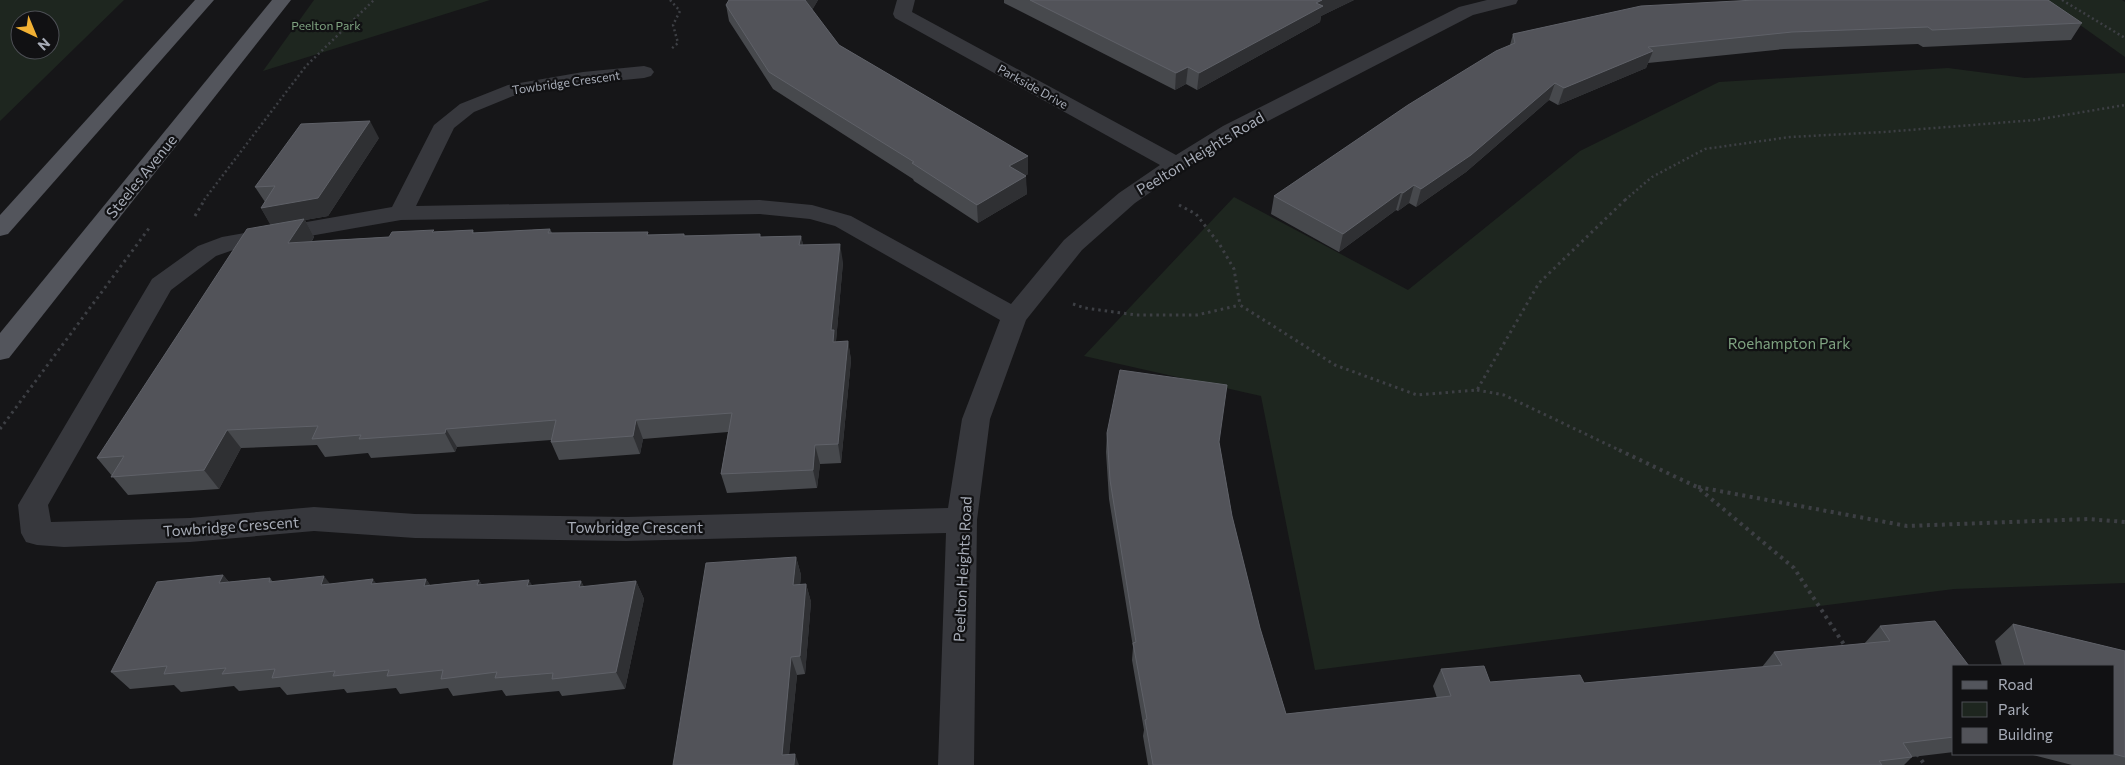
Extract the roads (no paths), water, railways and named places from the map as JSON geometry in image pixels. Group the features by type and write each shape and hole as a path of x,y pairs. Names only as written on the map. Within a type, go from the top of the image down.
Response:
{"main road":[{"path":"0,229 205,0"},
{"name":"Steeles Avenue","path":"0,351 282,0"}],"street":[{"name":"Parkside Drive","path":"906,0 902,14 1176,164"},
{"name":"Peelton Heights Road","path":"956,765 962,520 976,419 1014,317 1073,245 1142,186 1176,164 1231,131 1466,11 1509,0"},
{"name":"Towbridge Crescent","path":"401,213 445,125 467,108 508,91 583,78 644,72"},
{"name":"Towbridge Crescent","path":"962,520 626,529 415,526 314,519 190,530 64,535 37,533 33,505 161,285 207,251 231,242 401,213 760,206 812,212 843,221 1014,317"}],"park label":[{"name":"Peelton Park","path":"326,25"},
{"name":"Roehampton Park","path":"1789,343"}]}
